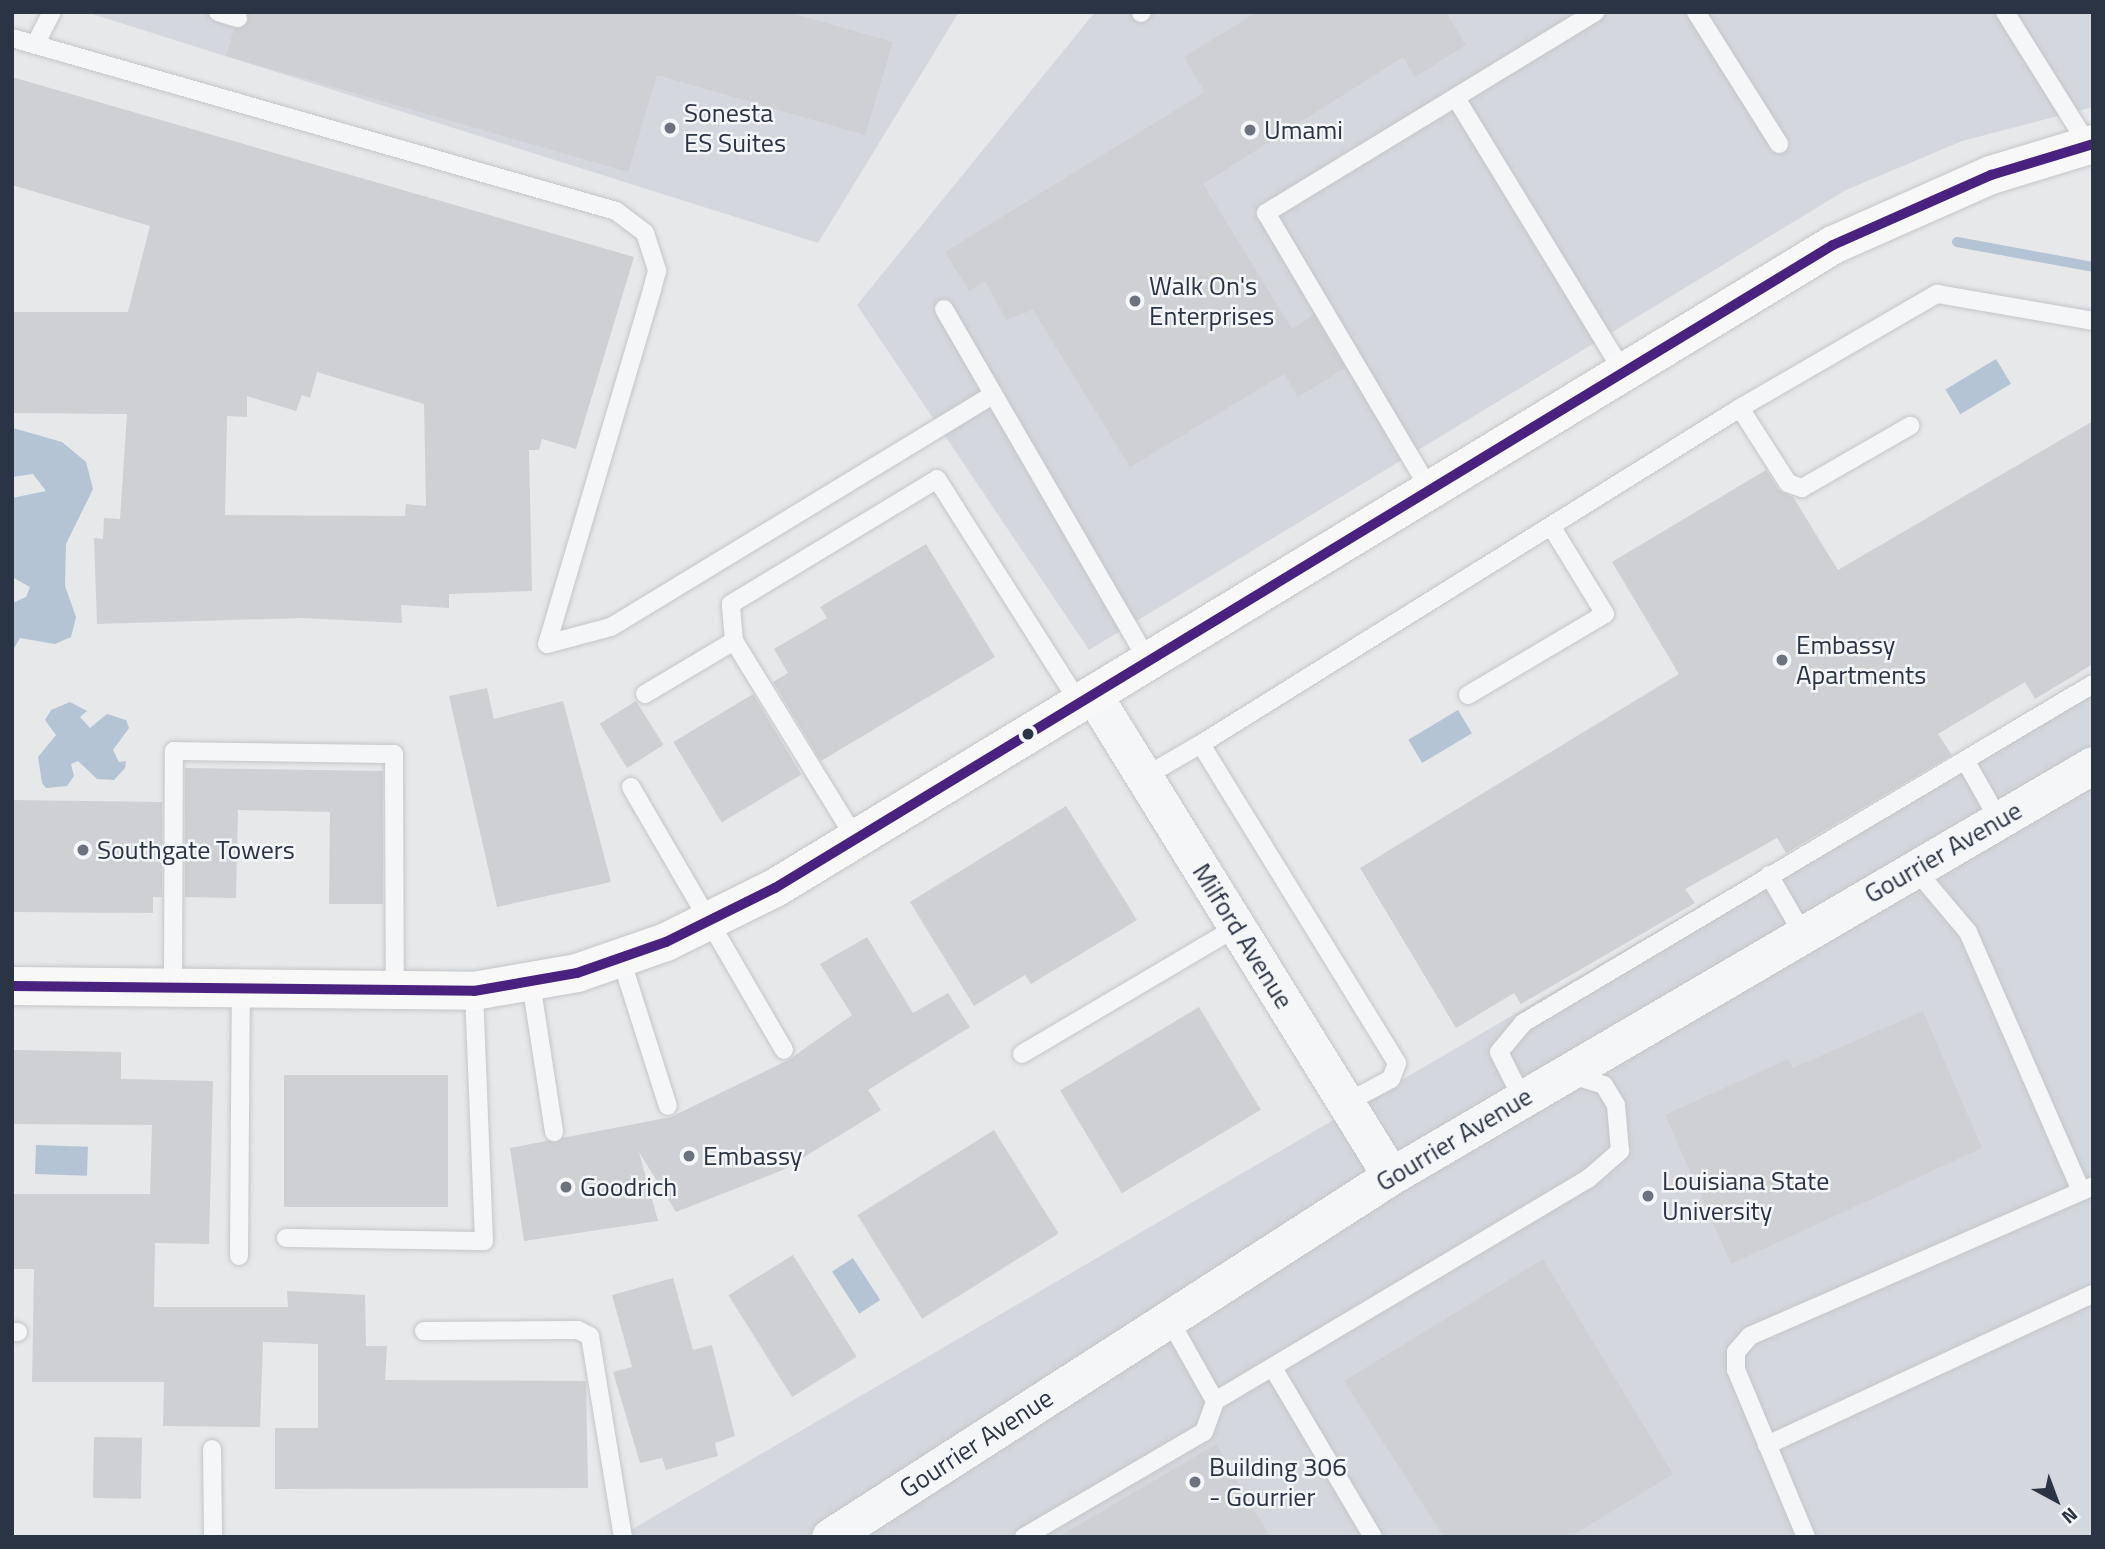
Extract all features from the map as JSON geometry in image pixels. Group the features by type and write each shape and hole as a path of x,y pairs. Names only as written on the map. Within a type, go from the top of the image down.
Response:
{"main road":[{"path":"12,986 474,991 531,983 621,959 709,923 855,838 1149,663 1833,245 1991,176 2091,144"}],"street":[{"name":"Milford Avenue","path":"1087,700 1144,777 1391,1176"},
{"name":"Gourrier Avenue","path":"830,1537 1391,1176 2093,765"}],"lane":[{"path":"35,45 52,12"},
{"path":"218,12 237,18"},
{"path":"1430,490 1266,214 1595,12"},
{"path":"1696,12 1779,144"},
{"path":"2005,12 2091,144"},
{"path":"12,38 616,211 645,233 657,271 547,643 611,627 992,395"},
{"path":"1456,98 1623,372"},
{"path":"1144,777 1740,408 1937,294 2093,321"},
{"path":"944,309 1149,663"},
{"path":"1740,408 1788,483 1802,488 1910,426"},
{"path":"855,838 734,641 731,604 937,479 1087,700"},
{"path":"1468,695 1605,614 1551,526"},
{"path":"645,694 734,641"},
{"path":"1522,1098 1499,1052 1523,1023 2093,684"},
{"path":"1201,744 1396,1063 1391,1079 1346,1103"},
{"path":"173,989 174,751 394,754 395,992"},
{"path":"1965,760 1999,820"},
{"path":"631,787 783,1050"},
{"path":"1807,1537 1736,1370 1736,1352 1750,1336 2087,1188 1968,932 1915,869"},
{"path":"1769,876 1803,934"},
{"path":"1022,1054 1237,926"},
{"path":"621,959 668,1106"},
{"path":"531,983 554,1132"},
{"path":"239,1256 241,990"},
{"path":"286,1238 484,1241 474,991"},
{"path":"1024,1537 1204,1432 1214,1401 1588,1179 1620,1151 1616,1105 1604,1085 1566,1072"},
{"path":"1767,1445 2093,1294"},
{"path":"1169,1319 1214,1401"},
{"path":"424,1331 578,1330 590,1336 623,1537"},
{"path":"1273,1368 1373,1537"},
{"path":"212,1449 213,1537"}],"shaded area":[{"name":"Sonesta ES Suites","path":"86,12 959,12 818,243"},
{"path":"1095,12 2093,12 2093,107 1962,141 1846,190 1089,650 857,305"},
{"name":"Louisiana State University","path":"2093,676 2093,1537 619,1537 1787,855"}],"water":[{"path":"1996,359 2011,384 1960,414 1945,389"},
{"path":"13,428 62,442 86,462 93,489 66,544 65,586 76,617 71,637 55,644 20,638 12,652 12,603 26,597 30,587 12,577 12,498 46,491 33,474 12,477"},
{"path":"70,702 87,711 80,717 90,728 107,714 126,720 129,728 113,750 119,762 126,761 125,768 114,780 97,779 78,761 71,764 74,776 67,786 46,788 42,783 38,757 56,735 45,720 51,710"},
{"path":"1458,710 1472,733 1422,763 1408,740"},
{"path":"36,1145 88,1147 87,1176 35,1174"},
{"path":"853,1258 880,1300 859,1314 832,1272"}],"building":[{"name":"Sonesta ES Suites","path":"247,12 788,12 893,42 865,135 657,75 628,172 226,56 234,29 249,22"},
{"name":"Walk On's Enterprises","path":"1257,12 1446,12 1466,45 1415,77 1403,57 1203,184 1292,329 1313,315 1345,368 1298,397 1284,374 1130,467 1033,310 1006,320 985,281 969,291 945,252 1205,92 1184,57"},
{"path":"12,77 634,257 576,449 542,439 539,450 529,450 532,591 449,594 449,608 401,605 402,623 303,618 97,624 94,538 103,539 104,518 120,519 127,414 12,413 12,312 128,312 150,226 12,185","holes":["317,372 424,404 426,506 406,504 405,516 225,515 227,416 247,417 247,396 296,411 302,395 310,398"]},
{"path":"2093,421 2093,664 2035,699 2025,682 1938,734 1952,755 1786,853 1777,838 1685,889 1695,903 1521,1004 1514,993 1456,1028 1360,868 1679,674 1612,562 1766,470 1779,490 1793,497 1838,570"},
{"path":"926,544 995,657 821,761 773,682 788,673 774,649 827,618 820,607"},
{"path":"487,688 494,719 563,701 611,882 497,907 449,696"},
{"path":"753,694 801,775 722,822 673,742"},
{"path":"636,701 664,745 627,768 600,724"},
{"path":"185,768 383,771 383,904 329,904 330,812 238,810 236,898 185,897"},
{"name":"Southgate Towers","path":"12,800 162,802 162,897 153,897 153,913 12,912"},
{"path":"1066,806 1137,920 1031,984 1025,975 974,1006 910,902"},
{"path":"867,937 913,1013 948,993 970,1027 868,1090 881,1110 783,1170 676,1212 639,1152 658,1221 524,1241 510,1148 671,1117 790,1059 852,1015 820,964"},
{"path":"1199,1007 1261,1110 1122,1193 1060,1090"},
{"path":"1923,1011 1982,1148 1731,1264 1665,1115 1788,1059 1793,1068"},
{"path":"12,1050 121,1052 121,1079 213,1081 209,1244 155,1243 154,1307 288,1307 287,1291 365,1295 366,1346 387,1346 385,1380 586,1381 588,1488 275,1489 275,1428 318,1428 318,1344 263,1342 260,1427 163,1426 164,1382 32,1382 34,1269 12,1269 12,1194 150,1194 152,1125 12,1124"},
{"path":"284,1075 448,1075 448,1207 284,1207"},
{"path":"994,1130 1059,1233 922,1319 857,1215"},
{"path":"793,1255 857,1357 792,1397 729,1295"},
{"path":"1543,1259 1673,1474 1570,1537 1444,1537 1344,1381"},
{"path":"673,1278 693,1350 712,1345 735,1436 715,1443 718,1456 666,1470 662,1458 640,1463 613,1372 632,1367 612,1295"},
{"path":"94,1437 142,1438 141,1499 93,1498"},
{"name":"Building 306 - Gourrier","path":"1216,1444 1270,1537 1058,1537"}],"waterway":[{"path":"1957,242 2093,267"}],"transit line":[{"path":"12,986 474,991 577,973 666,942 775,888 1833,245 1991,175 2093,144"}],"place":[{"name":"Sonesta ES Suites","path":"670,128"},
{"name":"Umami","path":"1250,130"},
{"name":"Walk On's Enterprises","path":"1135,301"},
{"name":"Embassy Apartments","path":"1782,660"},
{"name":"Southgate Towers","path":"83,850"},
{"name":"Embassy","path":"689,1156"},
{"name":"Goodrich","path":"566,1187"},
{"name":"Louisiana State University","path":"1648,1196"},
{"name":"Building 306 - Gourrier","path":"1195,1482"}]}
